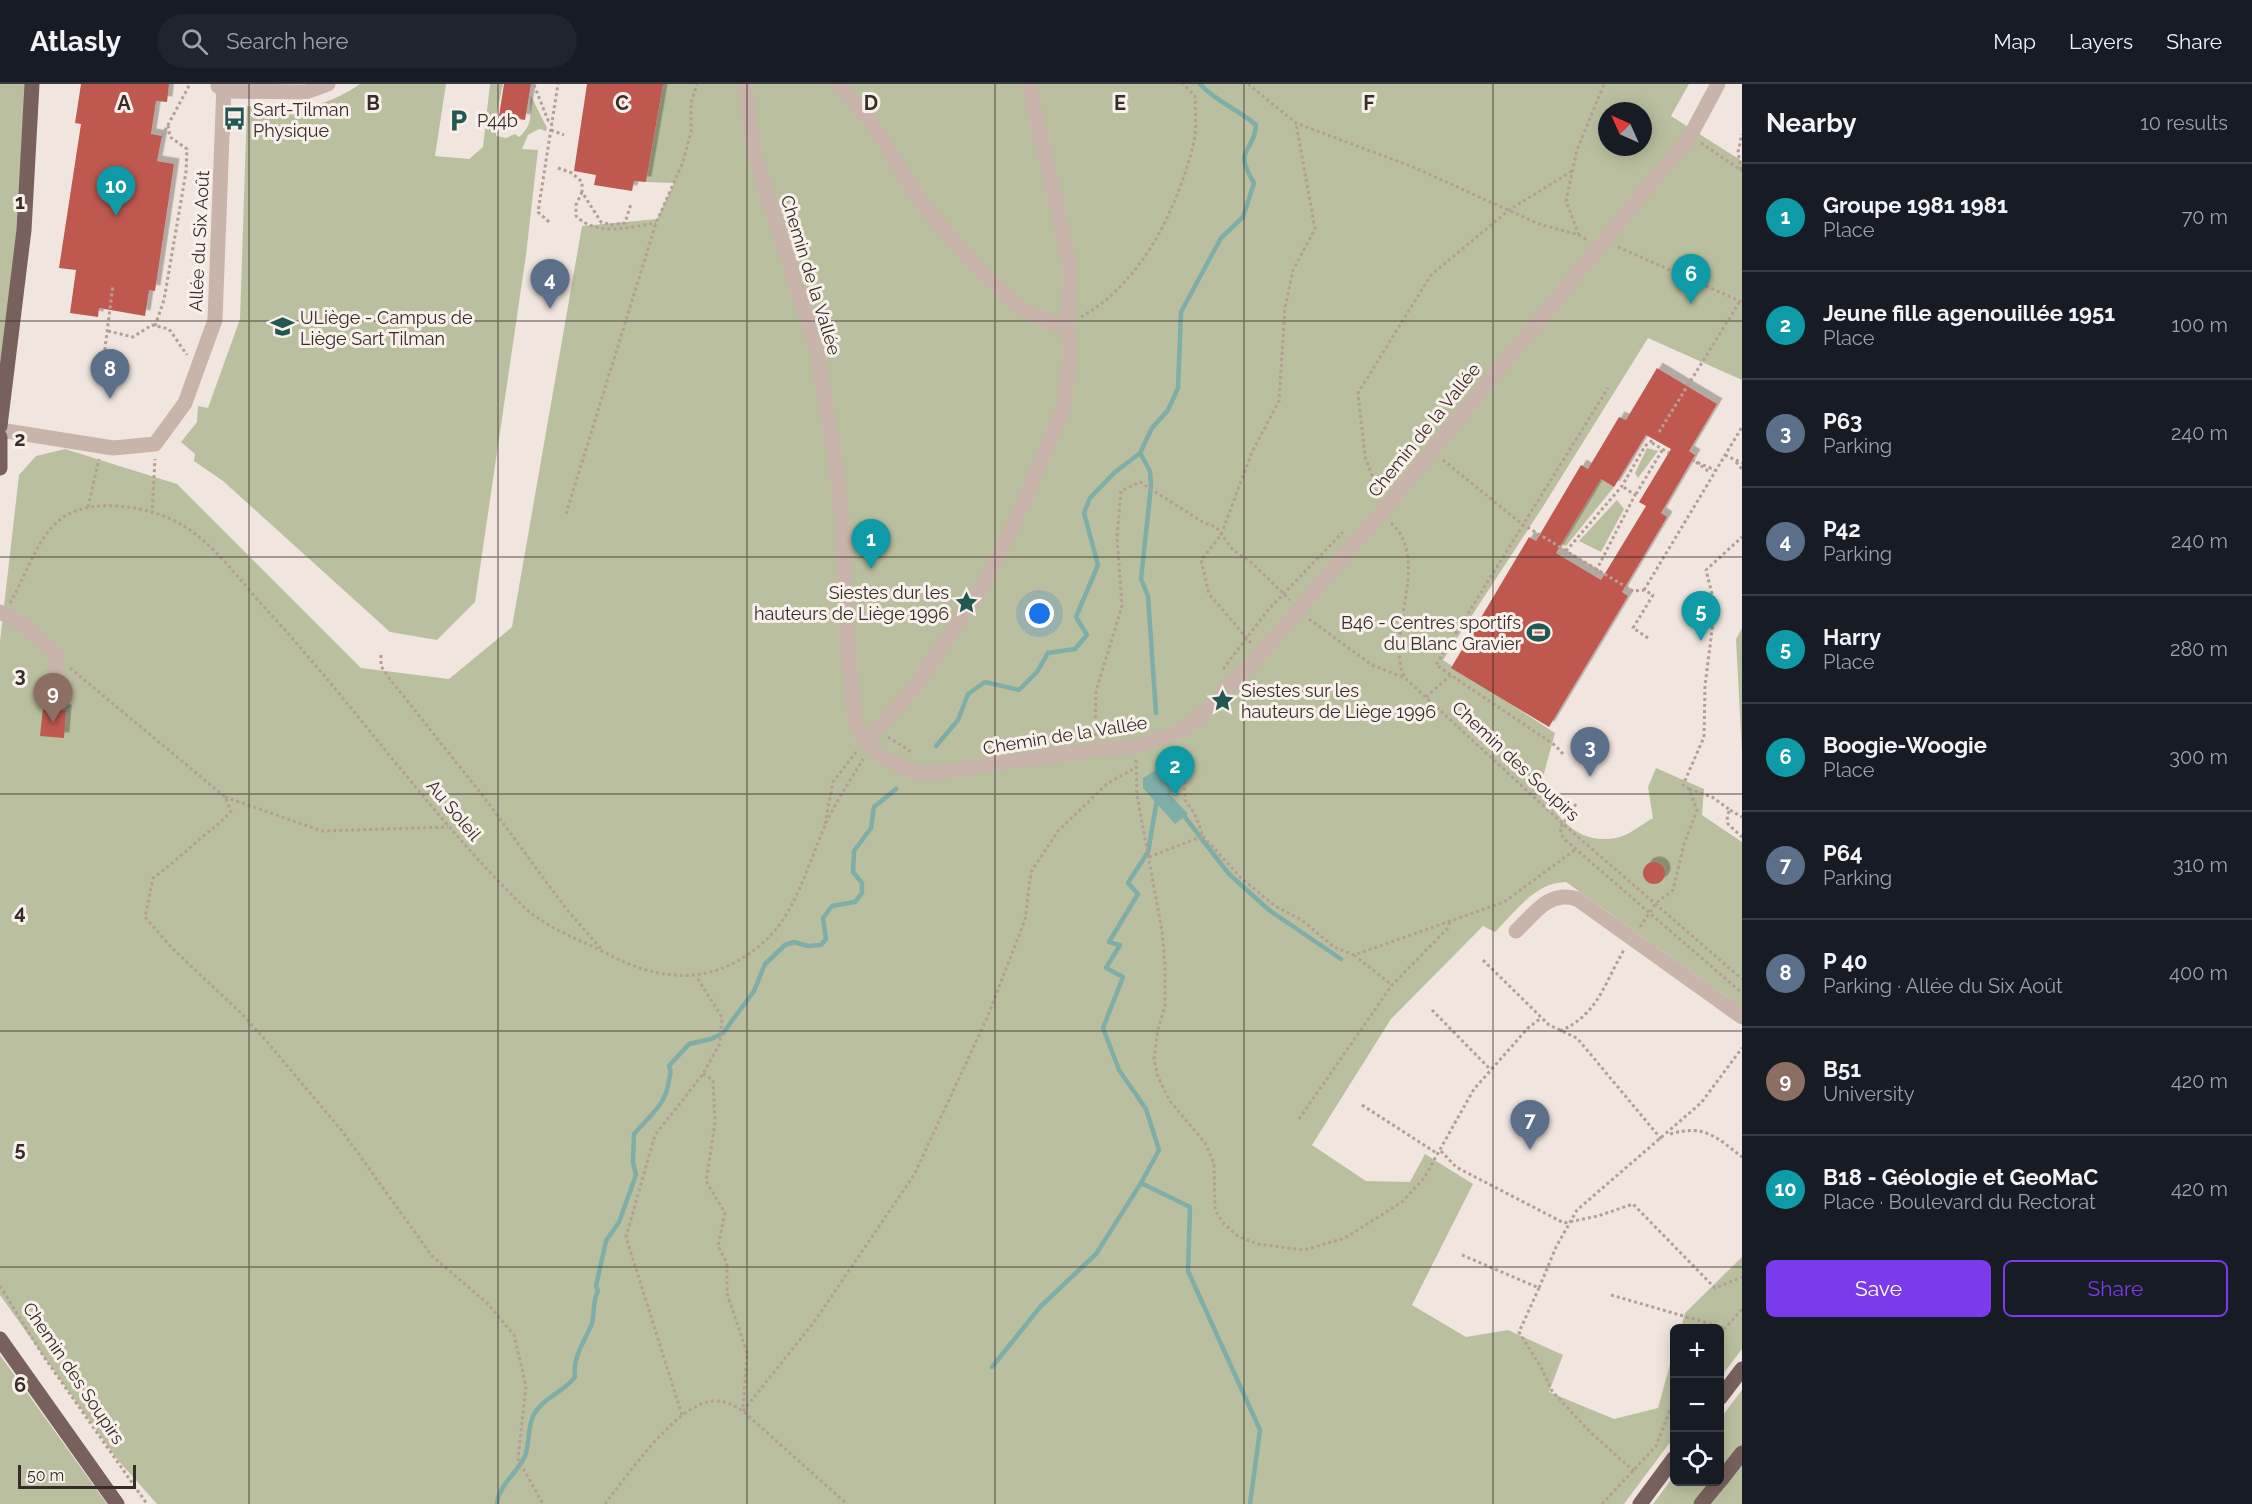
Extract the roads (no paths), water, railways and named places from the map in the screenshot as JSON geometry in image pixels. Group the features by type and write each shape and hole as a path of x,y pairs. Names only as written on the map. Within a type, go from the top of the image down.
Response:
{"main road":[{"path":"0,428 24,230 32,84"},
{"path":"0,437 0,468"},
{"path":"0,1339 117,1504"},
{"path":"1724,1392 1742,1369"},
{"path":"1724,1475 1742,1453"},
{"path":"1640,1504 1670,1463"},
{"path":"1701,1504 1715,1486"}],"street":[{"path":"222,86 306,92 328,84"},
{"name":"Chemin de la Vallée","path":"745,84 754,152 764,190 777,221 816,348 843,522 850,692 855,721 866,742 884,758 904,768 925,774 1094,742 1137,746 1181,731 1199,718 1261,654 1432,452 1690,136 1718,84"},
{"path":"838,84 870,120 922,204 981,273 1020,308 1051,323 1067,325"},
{"path":"866,742 914,688 941,652 987,579 1016,520 1064,406 1071,351 1067,325 1071,271 1029,84"},
{"name":"Allée du Six Août","path":"0,428 113,448 155,444 185,403 215,320 222,86"},
{"path":"0,612 24,625 57,654 56,696"},
{"path":"1516,931 1548,900 1558,896 1577,899 1742,1017"}],"water":[{"path":"1174,765 1179,772 1170,795 1188,814 1175,824 1143,788 1143,778 1162,766"}],"waterway":[{"path":"936,746 958,720 968,694 985,682 1019,690 1037,672 1048,653 1075,649 1087,635 1076,617 1098,565 1084,513 1090,498 1114,473 1140,453 1152,428 1168,410 1178,388 1181,312 1221,238 1243,217 1254,183 1244,156 1252,142 1256,125 1213,96 1200,84"},
{"path":"1140,453 1150,471 1151,486 1141,579 1148,596 1156,713"},
{"path":"497,1504 501,1491 525,1456 530,1424 534,1414 543,1403 575,1377 577,1356 592,1323 598,1291 596,1286 606,1241 619,1222 636,1175 633,1162 634,1134 657,1109 665,1096 670,1073 669,1066 689,1044 711,1039 723,1033 754,991 765,964 785,945 794,942 808,946 821,945 826,939 823,918 832,906 855,902 862,893 862,883 853,872 854,851 871,828 874,807 896,789"},
{"path":"1157,800 1148,852 1128,883 1138,894 1109,942 1120,945 1106,968 1123,977 1103,1028 1119,1070 1146,1109 1159,1150 1141,1183 1190,1207 1188,1271 1260,1430 1250,1504"},
{"path":"1181,812 1229,874 1269,910 1341,959"},
{"path":"992,1367 1041,1306 1096,1254 1141,1183"}],"place":[{"name":"Sart-Tilman Physique","path":"235,119"},
{"name":"P44b","path":"459,120"},
{"name":"B18 - Géologie et GeoMaC","path":"116,216"},
{"name":"Boogie-Woogie","path":"1691,304"},
{"name":"P42","path":"550,309"},
{"name":"ULiège - Campus de Liège Sart Tilman","path":"282,327"},
{"name":"P 40","path":"110,399"},
{"name":"Groupe 1981 1981","path":"871,569"},
{"name":"Siestes dur les hauteurs de Liège 1996","path":"967,602"},
{"name":"B46 - Centres sportifs du Blanc Gravier","path":"1539,632"},
{"name":"Harry","path":"1701,641"},
{"name":"Siestes sur les hauteurs de Liège 1996","path":"1223,700"},
{"name":"B51","path":"53,723"},
{"name":"P63","path":"1590,777"},
{"name":"Jeune fille agenouillée 1951","path":"1175,796"},
{"name":"P64","path":"1530,1150"}]}
